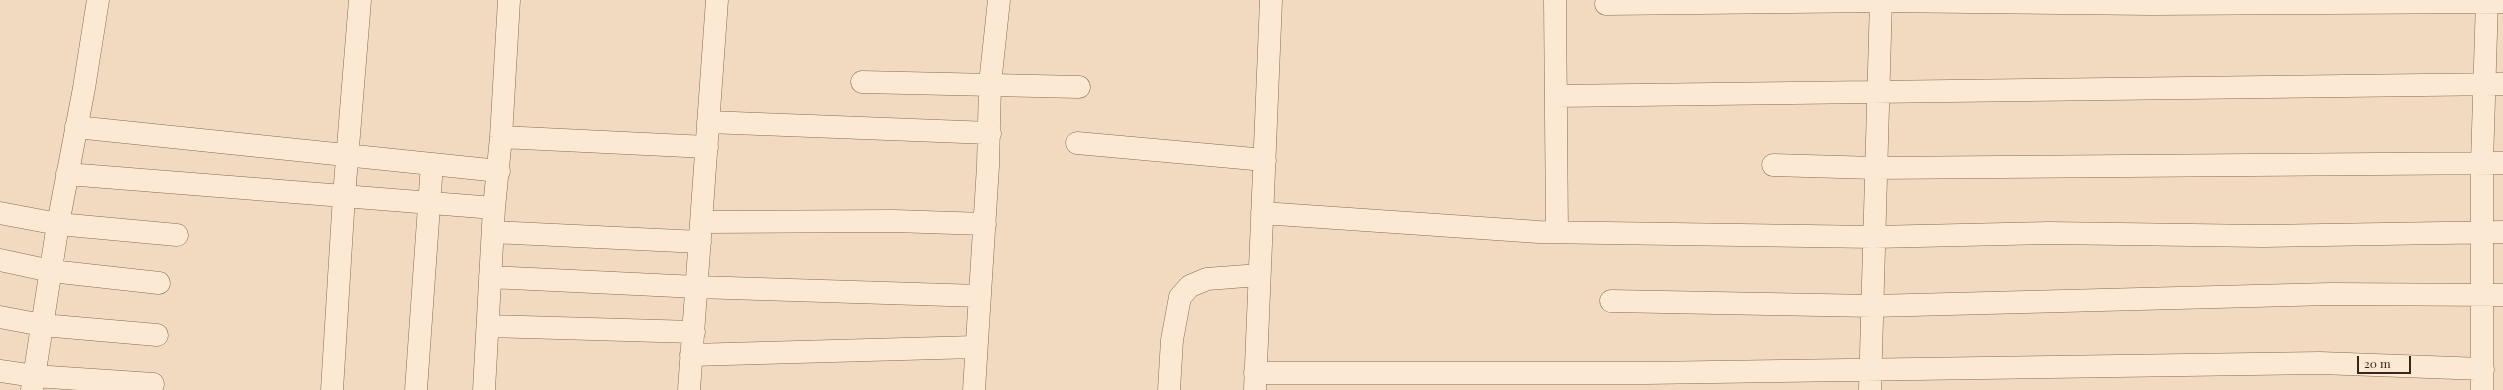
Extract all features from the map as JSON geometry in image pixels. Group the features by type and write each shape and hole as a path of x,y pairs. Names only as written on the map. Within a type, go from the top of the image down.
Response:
{"street":[{"path":"33,383 58,224 98,0"},
{"path":"332,390 344,196 360,0"},
{"path":"484,390 494,208 499,171 509,0"},
{"path":"689,390 717,0"},
{"path":"974,390 975,347 980,296 990,133 990,84 999,0"},
{"path":"1271,0 1255,381 1646,372 1870,379 2320,363 2483,369"},
{"path":"1555,0 1557,232"},
{"path":"1870,379 1873,306 1877,90 1881,1"},
{"path":"1606,4 1881,1 2151,4 2492,1 2494,83 2492,163 2493,295 2483,369 2482,390"},
{"path":"862,82 1078,87"},
{"path":"1556,96 1877,90 2207,88 2494,83"},
{"path":"708,122 990,133"},
{"path":"76,127 499,171"},
{"path":"501,137 707,147"},
{"path":"1077,143 1264,160"},
{"path":"1773,165 1875,168 2492,163"},
{"path":"416,390 432,164"},
{"path":"67,174 494,208"},
{"path":"0,213 58,224 177,235"},
{"path":"1262,213 1557,232 1874,236 2049,233 2264,236 2492,232"},
{"path":"493,232 701,232 894,221 984,224"},
{"path":"0,260 51,271 159,283"},
{"path":"1169,390 1172,340 1180,297 1190,286 1207,279 1259,275"},
{"path":"490,277 697,287 980,296"},
{"path":"1611,301 1873,306 2330,294 2493,295"},
{"path":"0,318 42,325 157,335"},
{"path":"488,326 694,332"},
{"path":"692,355 975,347"},
{"path":"0,371 33,383 153,384"}]}
